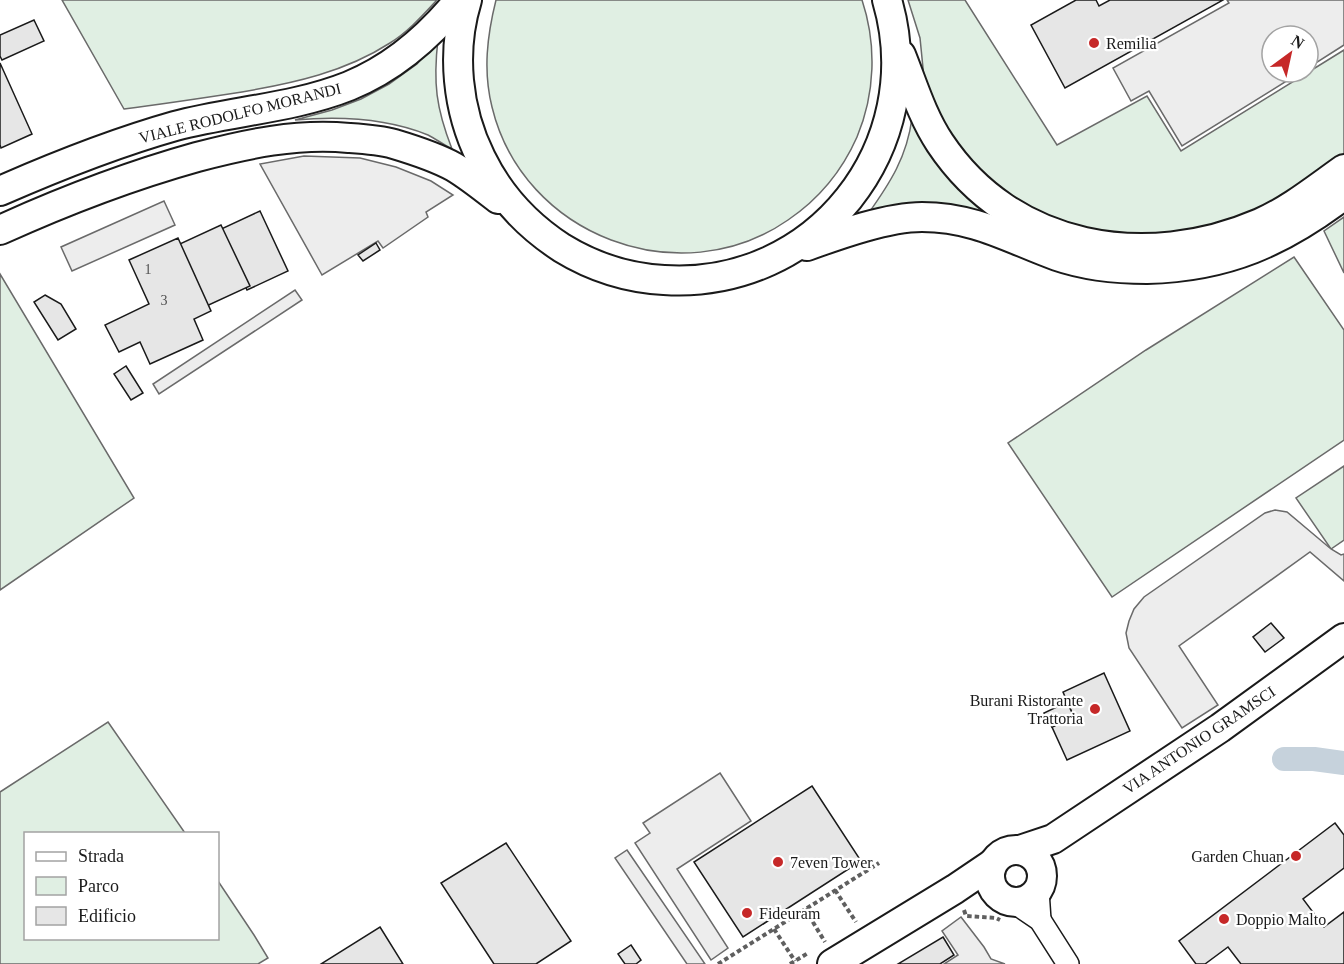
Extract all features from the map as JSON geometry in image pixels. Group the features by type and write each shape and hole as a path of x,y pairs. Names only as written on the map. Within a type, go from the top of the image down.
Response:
{"street":[{"name":"VIALE RODOLFO MORANDI","path":"0,191 91,154 176,126 319,96 349,86 401,58 443,20 459,0"},
{"name":"VIALE RODOLFO MORANDI","path":"467,0 459,37 458,64 465,119 486,170 520,214"},
{"name":"VIALE RODOLFO MORANDI","path":"0,230 151,170 239,147 308,136 364,139 392,143 454,167 520,214 547,238 577,257 611,271 646,279 682,281 718,278 753,268 786,254 815,233 842,208 864,179 880,147 891,112 896,76 896,39 887,0"},
{"path":"896,39 926,118 940,143 960,169 980,190 1006,210 1060,236 1101,245 1148,248 1186,245 1215,239 1263,222 1344,169"},
{"path":"786,254 866,227 921,217 973,223 1058,256 1091,265 1130,269 1172,268 1223,260 1262,245 1293,230 1344,195"},
{"name":"VIA ANTONIO GRAMSCI","path":"992,864 1004,853 1053,839 1220,728 1344,638"},
{"path":"1020,898 1053,839"},
{"path":"1020,850 1035,858 1040,866 1020,898"},
{"path":"992,864 989,881 993,890 1020,898 1040,920 1068,964"},
{"path":"829,953 955,889 992,864"},
{"path":"955,889 1020,898"}],"path":[{"path":"718,964 879,863"},
{"path":"955,889 966,916 996,918 1020,898"},
{"path":"835,890 857,924"},
{"path":"805,909 829,953"},
{"path":"774,929 795,961"}],"green space":[{"path":"62,0 437,0 397,39 337,69 261,88 124,109"},
{"path":"496,0 862,0 872,52 870,87 863,121 837,173 820,193 788,220 746,242 701,252 655,251 611,240 571,219 536,190 509,152 489,94 488,40"},
{"path":"908,0 965,0 1057,145 1147,96 1181,151 1289,84 1320,84 1320,65 1344,50 1344,155 1261,212 1186,236 1101,233 1036,212 986,180 949,136 924,78 920,38"},
{"path":"438,39 437,95 442,121 452,149 428,135 396,125 329,118 295,120 361,99 389,84 417,64"},
{"path":"912,118 942,167 971,199 1001,220 868,214 902,157"},
{"path":"1344,217 1344,273 1324,231"},
{"path":"1294,257 1344,330 1344,440 1112,597 1008,443 1146,350"},
{"path":"0,274 134,498 0,590"},
{"path":"1344,466 1344,540 1331,549 1296,498"},
{"path":"108,722 184,832 24,832 24,940 219,940 219,882 268,958 258,964 0,964 0,792"}],"shaded area":[{"path":"1227,0 1344,0 1344,45 1320,60 1320,24 1260,24 1260,84 1282,84 1182,146 1149,91 1131,101 1113,68 1229,3"},
{"path":"304,156 360,158 396,167 431,181 453,195 426,212 428,217 383,248 378,241 322,275 260,164"},
{"path":"164,201 175,225 72,271 61,247"},
{"path":"295,290 302,300 159,394 153,384"},
{"path":"1275,510 1287,512 1331,549 1341,555 1344,554 1344,581 1310,552 1179,646 1218,705 1182,728 1129,648 1126,633 1134,609 1144,597 1265,513"},
{"path":"720,773 751,821 677,869 728,948 711,960 635,843 650,833 643,823"},
{"path":"627,850 705,964 687,964 615,858"},
{"path":"961,917 991,959 1005,964 944,964 958,955 942,931"}],"building":[{"name":"Remilia","path":"1076,0 1096,0 1099,6 1110,0 1223,0 1065,88 1031,25"},
{"path":"34,20 44,41 2,60 0,35"},
{"path":"0,63 32,134 1,148 0,145"},
{"path":"260,211 288,271 247,290 219,230"},
{"path":"221,225 250,286 200,309 171,248"},
{"path":"178,238 211,311 194,319 203,340 150,364 140,342 119,352 105,325 149,304 129,260"},
{"path":"376,243 380,250 363,261 358,255"},
{"path":"45,295 61,304 76,329 58,340 34,302"},
{"path":"126,366 143,393 131,400 114,374"},
{"path":"1271,623 1284,638 1265,652 1253,637"},
{"name":"Burani Ristorante Trattoria","path":"1104,673 1130,731 1067,760 1052,727 1074,717 1063,692"},
{"path":"1067,702 1074,717 1052,727 1044,713"},
{"name":"7even Tower","path":"812,786 861,861 743,937 694,862"},
{"path":"1335,823 1344,835 1344,868 1303,899 1324,927 1344,912 1344,964 1241,964 1228,947 1205,964 1196,964 1179,941"},
{"path":"506,843 571,941 536,964 494,964 441,883"},
{"path":"380,927 403,964 321,964"},
{"path":"943,937 954,955 940,964 898,964"},
{"path":"631,945 641,960 636,964 625,964 618,954"}],"waterway":[{"path":"1284,759 1314,759 1344,763"}],"place":[{"name":"Remilia","path":"1094,43"},
{"name":"Burani Ristorante Trattoria","path":"1095,709"},
{"name":"Garden Chuan","path":"1296,856"},
{"name":"7even Tower","path":"778,862"},
{"name":"Fideuram","path":"747,913"},
{"name":"Doppio Malto","path":"1224,919"}]}
